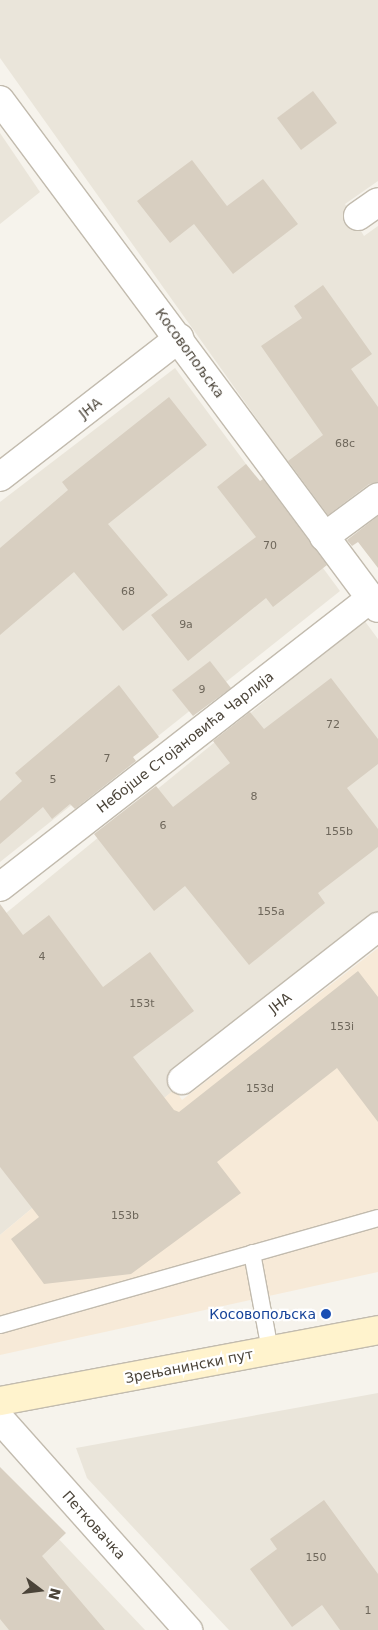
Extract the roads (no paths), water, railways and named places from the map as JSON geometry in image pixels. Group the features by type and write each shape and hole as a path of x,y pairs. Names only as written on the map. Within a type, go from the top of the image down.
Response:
{"main road":[{"name":"Зрењанински пут","path":"0,1401 378,1330"}],"street":[{"name":"Косовопољска","path":"0,100 179,338 374,603"},
{"name":"ЈНА","path":"0,477 179,338"},
{"path":"324,537 378,497"},
{"name":"Небојше Стојановића Чарлија","path":"0,887 374,603"},
{"name":"ЈНА","path":"182,1080 378,927"},
{"name":"Петковачка","path":"0,1419 188,1630"}],"lane":[{"path":"0,1325 378,1218"},
{"path":"252,1254 270,1350"}],"place":[{"name":"Косовопољска","path":"326,1314"}]}
